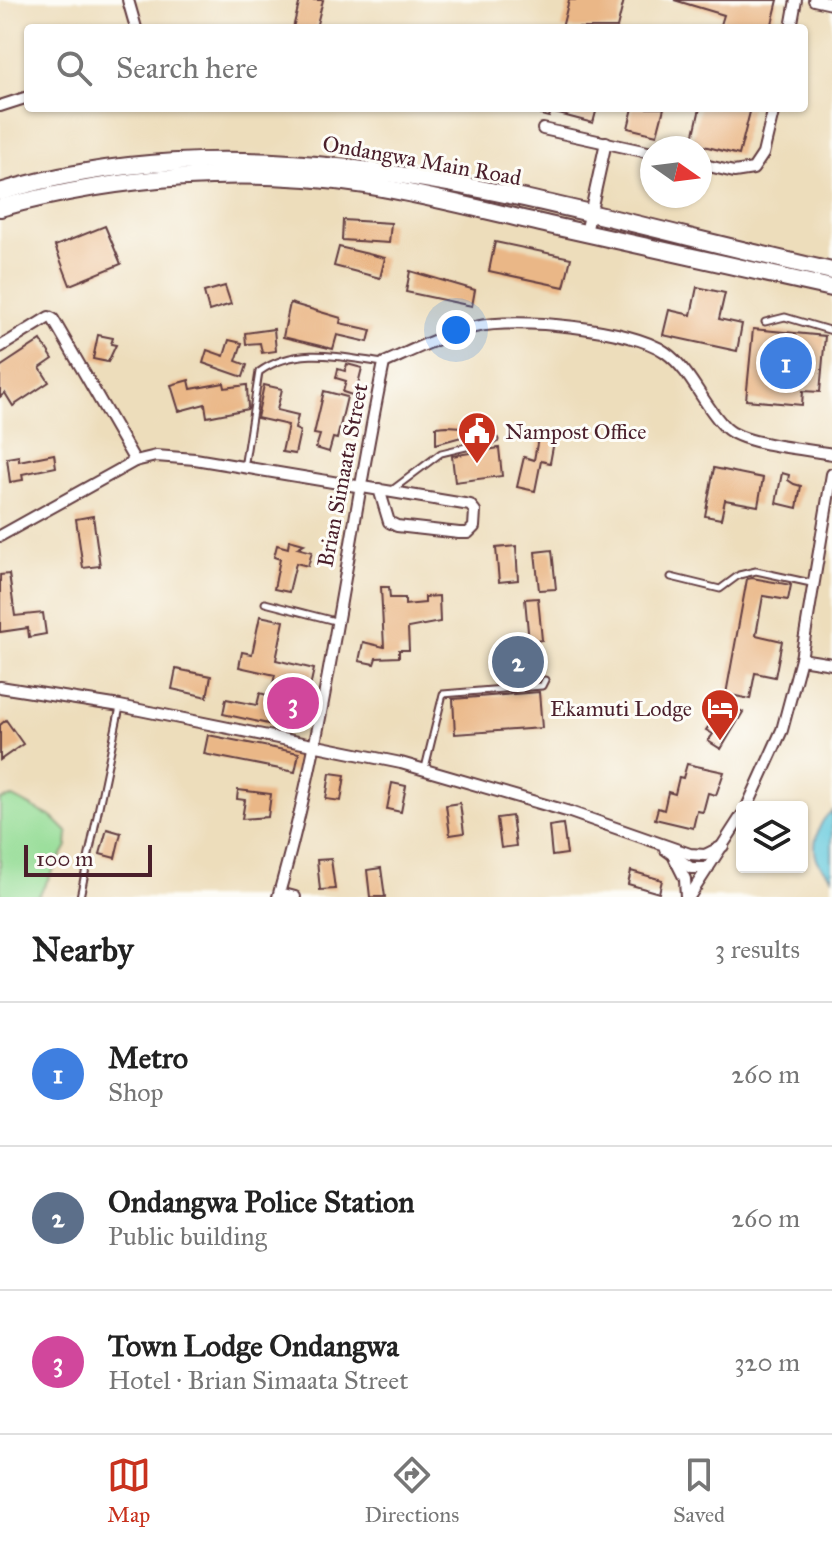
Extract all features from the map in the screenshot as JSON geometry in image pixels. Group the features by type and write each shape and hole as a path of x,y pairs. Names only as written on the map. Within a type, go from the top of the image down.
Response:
{"main road":[{"name":"Ondangwa Main Road","path":"0,192 52,176 122,166 217,160 283,160 364,168 589,215 832,271"},
{"name":"Ondangwa Main Road","path":"0,208 90,187 155,180 251,176 366,185 832,288"}],"street":[{"path":"128,0 135,24"},
{"path":"792,24 796,0"},
{"path":"814,0 832,4"},
{"path":"0,106 24,98"},
{"path":"712,167 734,172 753,169 763,154 773,112"},
{"path":"543,129 640,150"},
{"path":"586,233 606,142"},
{"path":"0,347 49,317 53,319 135,461"},
{"name":"Brian Simaata Street","path":"279,895 317,746 335,621 384,363 477,326 537,324 617,333 647,340 669,354 727,429 745,438 832,454"},
{"path":"0,520 4,533 135,461 173,455 360,485 470,505 475,511 474,527 468,533 459,533 397,526 385,515 385,490"},
{"path":"750,801 773,755 801,659 811,583 832,474"},
{"path":"801,659 832,664"},
{"path":"0,687 120,706 424,770 651,838 690,854 705,855 723,846"},
{"path":"687,897 736,825"},
{"path":"651,838 691,868 708,868"},
{"path":"674,857 685,879 687,897"},
{"path":"279,895 295,897"}],"lane":[{"path":"765,322 785,317 832,331"},
{"path":"244,468 255,386 259,372 265,367 288,358 316,354 384,363"},
{"path":"385,490 441,453 495,440"},
{"path":"671,577 720,589 739,575 756,571 811,583"},
{"path":"265,603 335,621"},
{"path":"424,770 443,694 542,686 545,680"},
{"path":"80,897 120,706"}],"green space":[{"path":"13,797 53,818 68,833 67,846 38,897 0,897 0,800"}],"water":[{"path":"832,811 832,877 819,863 815,841 820,827"}],"building":[{"path":"300,0 323,0 317,24 294,24"},
{"path":"569,0 624,0 618,24 563,24"},
{"path":"674,0 778,0 772,24 721,24 724,15"},
{"path":"551,112 596,112 593,123"},
{"path":"632,112 663,112 657,135 628,128"},
{"path":"699,112 750,112 739,155 712,148 712,136 694,136"},
{"path":"343,220 391,223 389,243 342,240"},
{"path":"105,226 121,264 70,285 55,246"},
{"path":"495,242 571,258 564,287 489,271"},
{"path":"339,247 385,258 380,278 334,266"},
{"path":"410,271 475,290 472,306 406,292"},
{"path":"225,286 231,304 209,311 204,292"},
{"path":"697,287 725,293 719,319 742,324 737,351 663,335 669,310 691,315"},
{"path":"290,303 341,318 340,323 371,330 368,342 337,335 333,349 283,337"},
{"path":"274,329 276,351 262,353 260,343 246,344 245,333"},
{"path":"753,329 825,336 820,392 803,391 802,405 746,400"},
{"path":"98,335 113,338 111,344 116,345 108,362 93,359"},
{"path":"41,340 53,359 40,368 49,382 13,406 5,393 0,397 0,367"},
{"path":"229,340 242,343 236,361 247,365 243,377 203,363 207,350 224,356"},
{"path":"347,364 362,368 355,396 343,392 346,381 336,378 338,369 345,371"},
{"path":"189,380 191,389 224,383 225,388 247,385 248,409 207,417 205,404 179,411 171,385"},
{"path":"264,385 282,389 277,410 298,415 295,429 300,431 295,454 282,452 288,425 257,418"},
{"path":"324,391 347,397 337,439 333,438 329,452 316,448 320,435 314,434"},
{"path":"436,427 463,427 465,436 436,444"},
{"path":"539,433 555,436 550,463 541,461 535,491 517,487 524,457 534,460"},
{"name":"Nampost Office","path":"499,448 502,476 455,482 452,456"},
{"path":"54,454 56,467 22,474 23,480 10,482 7,458 19,456 19,461"},
{"path":"714,468 763,478 758,506 725,500 721,519 705,516"},
{"path":"782,473 801,486 797,508 776,503"},
{"path":"93,516 100,566 83,568 76,519"},
{"path":"289,540 304,544 297,548 312,552 308,566 296,563 289,592 274,589 280,559 274,557 277,545 288,548"},
{"path":"516,546 518,580 499,582 496,548"},
{"path":"552,550 556,589 539,590 535,552"},
{"path":"9,574 15,616 43,613 46,634 29,637 28,628 0,632 0,575"},
{"path":"747,579 791,585 788,600 763,596 756,635 782,641 775,677 755,673 750,699 726,694"},
{"path":"381,587 389,587 390,598 405,598 405,605 425,603 425,597 439,596 440,622 408,628 409,650 399,650 399,657 376,658 374,664 359,661 363,642 384,647"},
{"path":"538,598 542,640 529,642 525,599"},
{"path":"260,616 284,621 276,660 314,669 310,687 296,684 294,691 279,687 274,711 299,716 295,730 223,714 226,699 257,705 260,693 270,696 275,675 239,667 242,652 252,654"},
{"path":"539,666 540,678 509,680 508,668"},
{"path":"176,669 211,676 207,697 172,689"},
{"path":"539,692 542,728 455,734 453,699"},
{"path":"724,701 743,712 721,749 708,741 713,734 706,730 711,723 722,730 729,719 718,711"},
{"path":"6,720 23,744 0,760 0,725"},
{"path":"208,735 299,753 295,772 204,754"},
{"path":"687,764 724,772 716,795 708,793 703,812 697,811 693,828 655,819 658,808 664,810 668,792 675,794 679,777 683,778"},
{"path":"330,773 345,775 341,801 326,799"},
{"path":"392,783 406,786 401,812 387,809"},
{"path":"238,790 271,794 268,817 242,819 245,800 237,799"},
{"path":"460,803 464,833 450,835 446,805"},
{"path":"512,816 516,846 501,848 497,818"},
{"path":"563,824 567,854 552,856 549,826"},
{"path":"107,829 121,833 115,858 100,854"},
{"path":"331,859 335,889 320,890 317,860"},
{"path":"381,868 385,897 370,897 367,870"},
{"path":"631,871 662,880 659,893 628,884"}],"place":[{"name":"Metro","path":"786,363"},
{"name":"Nampost Office","path":"477,465"},
{"name":"Ondangwa Police Station","path":"518,662"},
{"name":"Town Lodge Ondangwa","path":"293,703"},
{"name":"Ekamuti Lodge","path":"720,742"}]}
